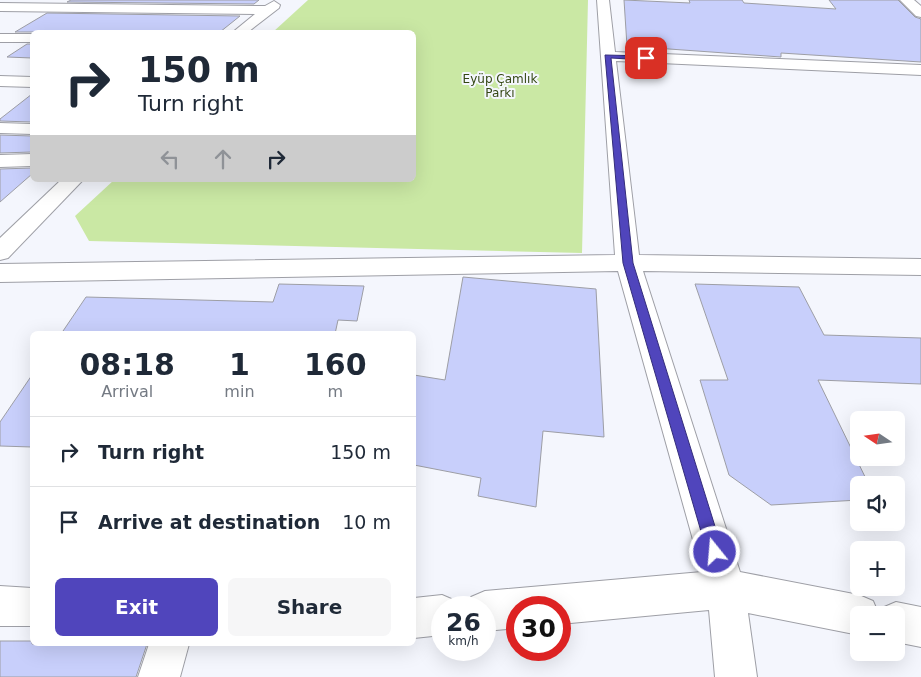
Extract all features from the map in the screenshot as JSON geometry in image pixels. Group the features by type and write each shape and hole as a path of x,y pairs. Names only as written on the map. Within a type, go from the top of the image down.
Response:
{"street":[{"path":"243,30 280,0"},
{"path":"603,0 628,263 726,589 736,677"},
{"path":"906,0 921,13"},
{"path":"0,7 268,10"},
{"path":"0,38 30,38"},
{"path":"607,56 921,70"},
{"path":"0,81 30,82"},
{"path":"0,128 30,129"},
{"path":"0,161 30,160"},
{"path":"0,252 71,182"},
{"path":"0,273 628,263 921,267"},
{"path":"571,604 726,589 850,613"},
{"path":"0,606 30,607"},
{"path":"416,618 431,616"},
{"path":"905,624 921,627"},
{"path":"159,677 168,646"}],"green space":[{"name":"Eyüp Çamlık Parkı","path":"308,0 588,0 582,253 89,241 75,216 112,182 416,182 416,30 275,30"}],"building":[{"path":"71,0 259,0 254,4 67,2"},
{"path":"624,0 690,3 689,0 742,0 744,3 836,9 829,0 898,0 915,17 921,19 921,62 781,53 781,57 627,46"},
{"path":"47,13 240,16 222,30 30,30 30,32 15,32"},
{"path":"27,44 30,44 30,58 7,57"},
{"path":"30,96 30,122 0,121 0,119"},
{"path":"0,135 30,136 30,152 0,153"},
{"path":"30,168 30,176 0,202 0,169"},
{"path":"463,277 596,289 604,437 543,431 536,507 478,496 481,478 416,465 416,375 445,380"},
{"path":"279,284 364,286 357,321 338,320 336,331 63,331 86,297 273,302"},
{"path":"695,284 799,287 824,335 921,338 921,384 818,380 850,446 850,466 860,466 865,476 850,476 850,501 771,505 729,475 700,380 728,380"},
{"path":"30,378 30,447 0,446 0,422"},
{"path":"0,641 30,641 30,646 146,646 136,677 0,677"}],"route":[{"path":"646,58 607,56 628,263 715,552"}]}
